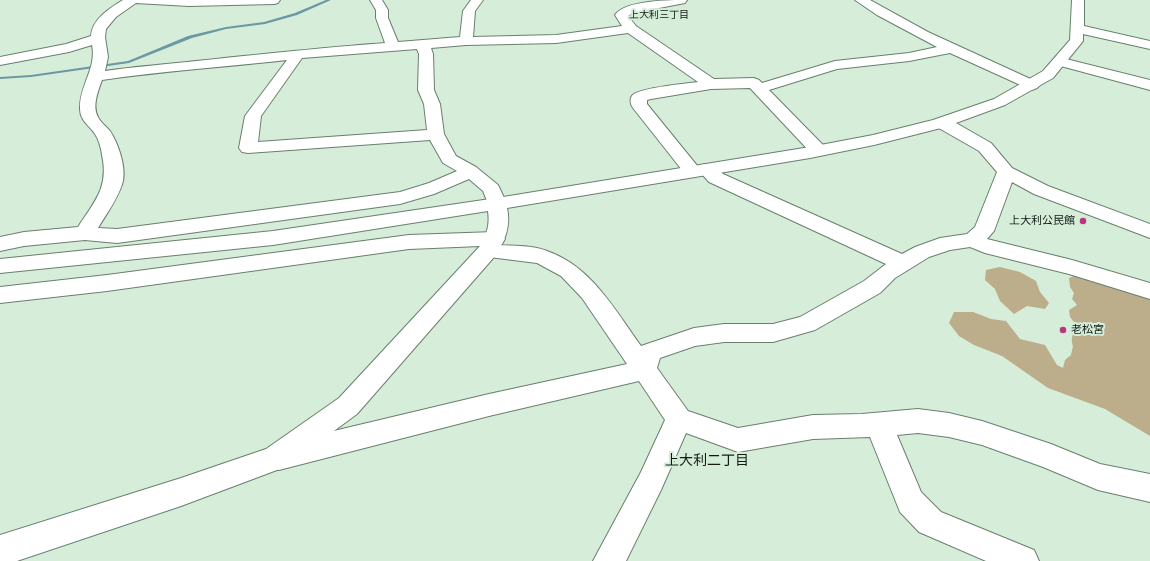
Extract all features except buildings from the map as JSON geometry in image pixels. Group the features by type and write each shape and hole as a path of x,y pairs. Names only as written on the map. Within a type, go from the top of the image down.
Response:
{"street":[{"path":"85,233 102,205 115,178 112,158 103,133 89,116 89,99 101,57 97,35 101,25 109,16 119,7 132,0"},
{"path":"138,0 163,3 199,3 274,0"},
{"path":"376,0 382,10 382,18 393,47"},
{"path":"466,41 469,11 477,0"},
{"path":"681,0 629,10 621,15 631,29 711,84"},
{"path":"861,0 883,14 950,49 1032,85"},
{"path":"0,266 273,238 497,204 871,142 943,123 994,105 1032,85 1051,72 1062,62 1077,39 1081,29 1081,8 1078,0"},
{"path":"95,77 142,70 174,68 298,54 466,41 556,39 631,29"},
{"path":"1081,29 1150,45"},
{"path":"0,61 69,48 98,38"},
{"path":"275,458 348,406 387,364 491,245 500,223 497,204 491,189 470,171 449,159 436,134 432,104 426,90 426,54 423,45"},
{"path":"759,88 790,80 834,65 909,56 950,49"},
{"path":"298,54 253,116 248,148 436,134"},
{"path":"1062,62 1150,85"},
{"path":"818,150 754,83 711,84 647,95 639,98 639,105 700,170 902,263"},
{"path":"943,123 984,147 1006,172 1041,190 1150,231"},
{"path":"0,244 39,237 85,233 118,236 400,198 425,191 461,177 470,171"},
{"path":"644,370 650,352 694,337 724,333 773,333 807,324 872,287 887,273 922,252 947,243 972,240 984,231 1006,172"},
{"path":"972,240 985,246 1072,267 1150,291"},
{"path":"0,295 107,283 410,242 491,245 541,256 569,271 590,292 679,419 738,440 812,427 918,421 956,427 995,437 1051,457 1098,477 1150,488"},
{"path":"0,551 181,492 275,458 489,405 644,370"},
{"path":"609,561 651,481 679,419"},
{"path":"879,424 910,502 930,522 1023,561"}],"shaded area":[{"path":"1000,267 1020,272 1036,281 1040,292 1049,303 1045,309 1027,306 1014,314 1000,301 995,289 985,280 986,270"},
{"path":"1079,274 1150,299 1150,436 1105,409 1048,388 1002,356 974,345 959,336 949,323 954,312 973,312 991,319 1006,321 1020,339 1045,345 1057,365 1063,368 1065,360 1071,355 1073,346 1072,336 1077,326 1070,317 1069,310 1077,305 1072,299 1074,293 1070,287 1069,278"}],"waterway":[{"path":"0,78 31,76 129,62 190,37 226,28 264,23 296,14 329,0"}],"place":[{"name":"上大利公民館","path":"1083,221"},
{"name":"老松宮","path":"1063,330"}],"district":[{"name":"上大利三丁目","path":"659,16"},
{"name":"上大利二丁目","path":"707,462"}]}
